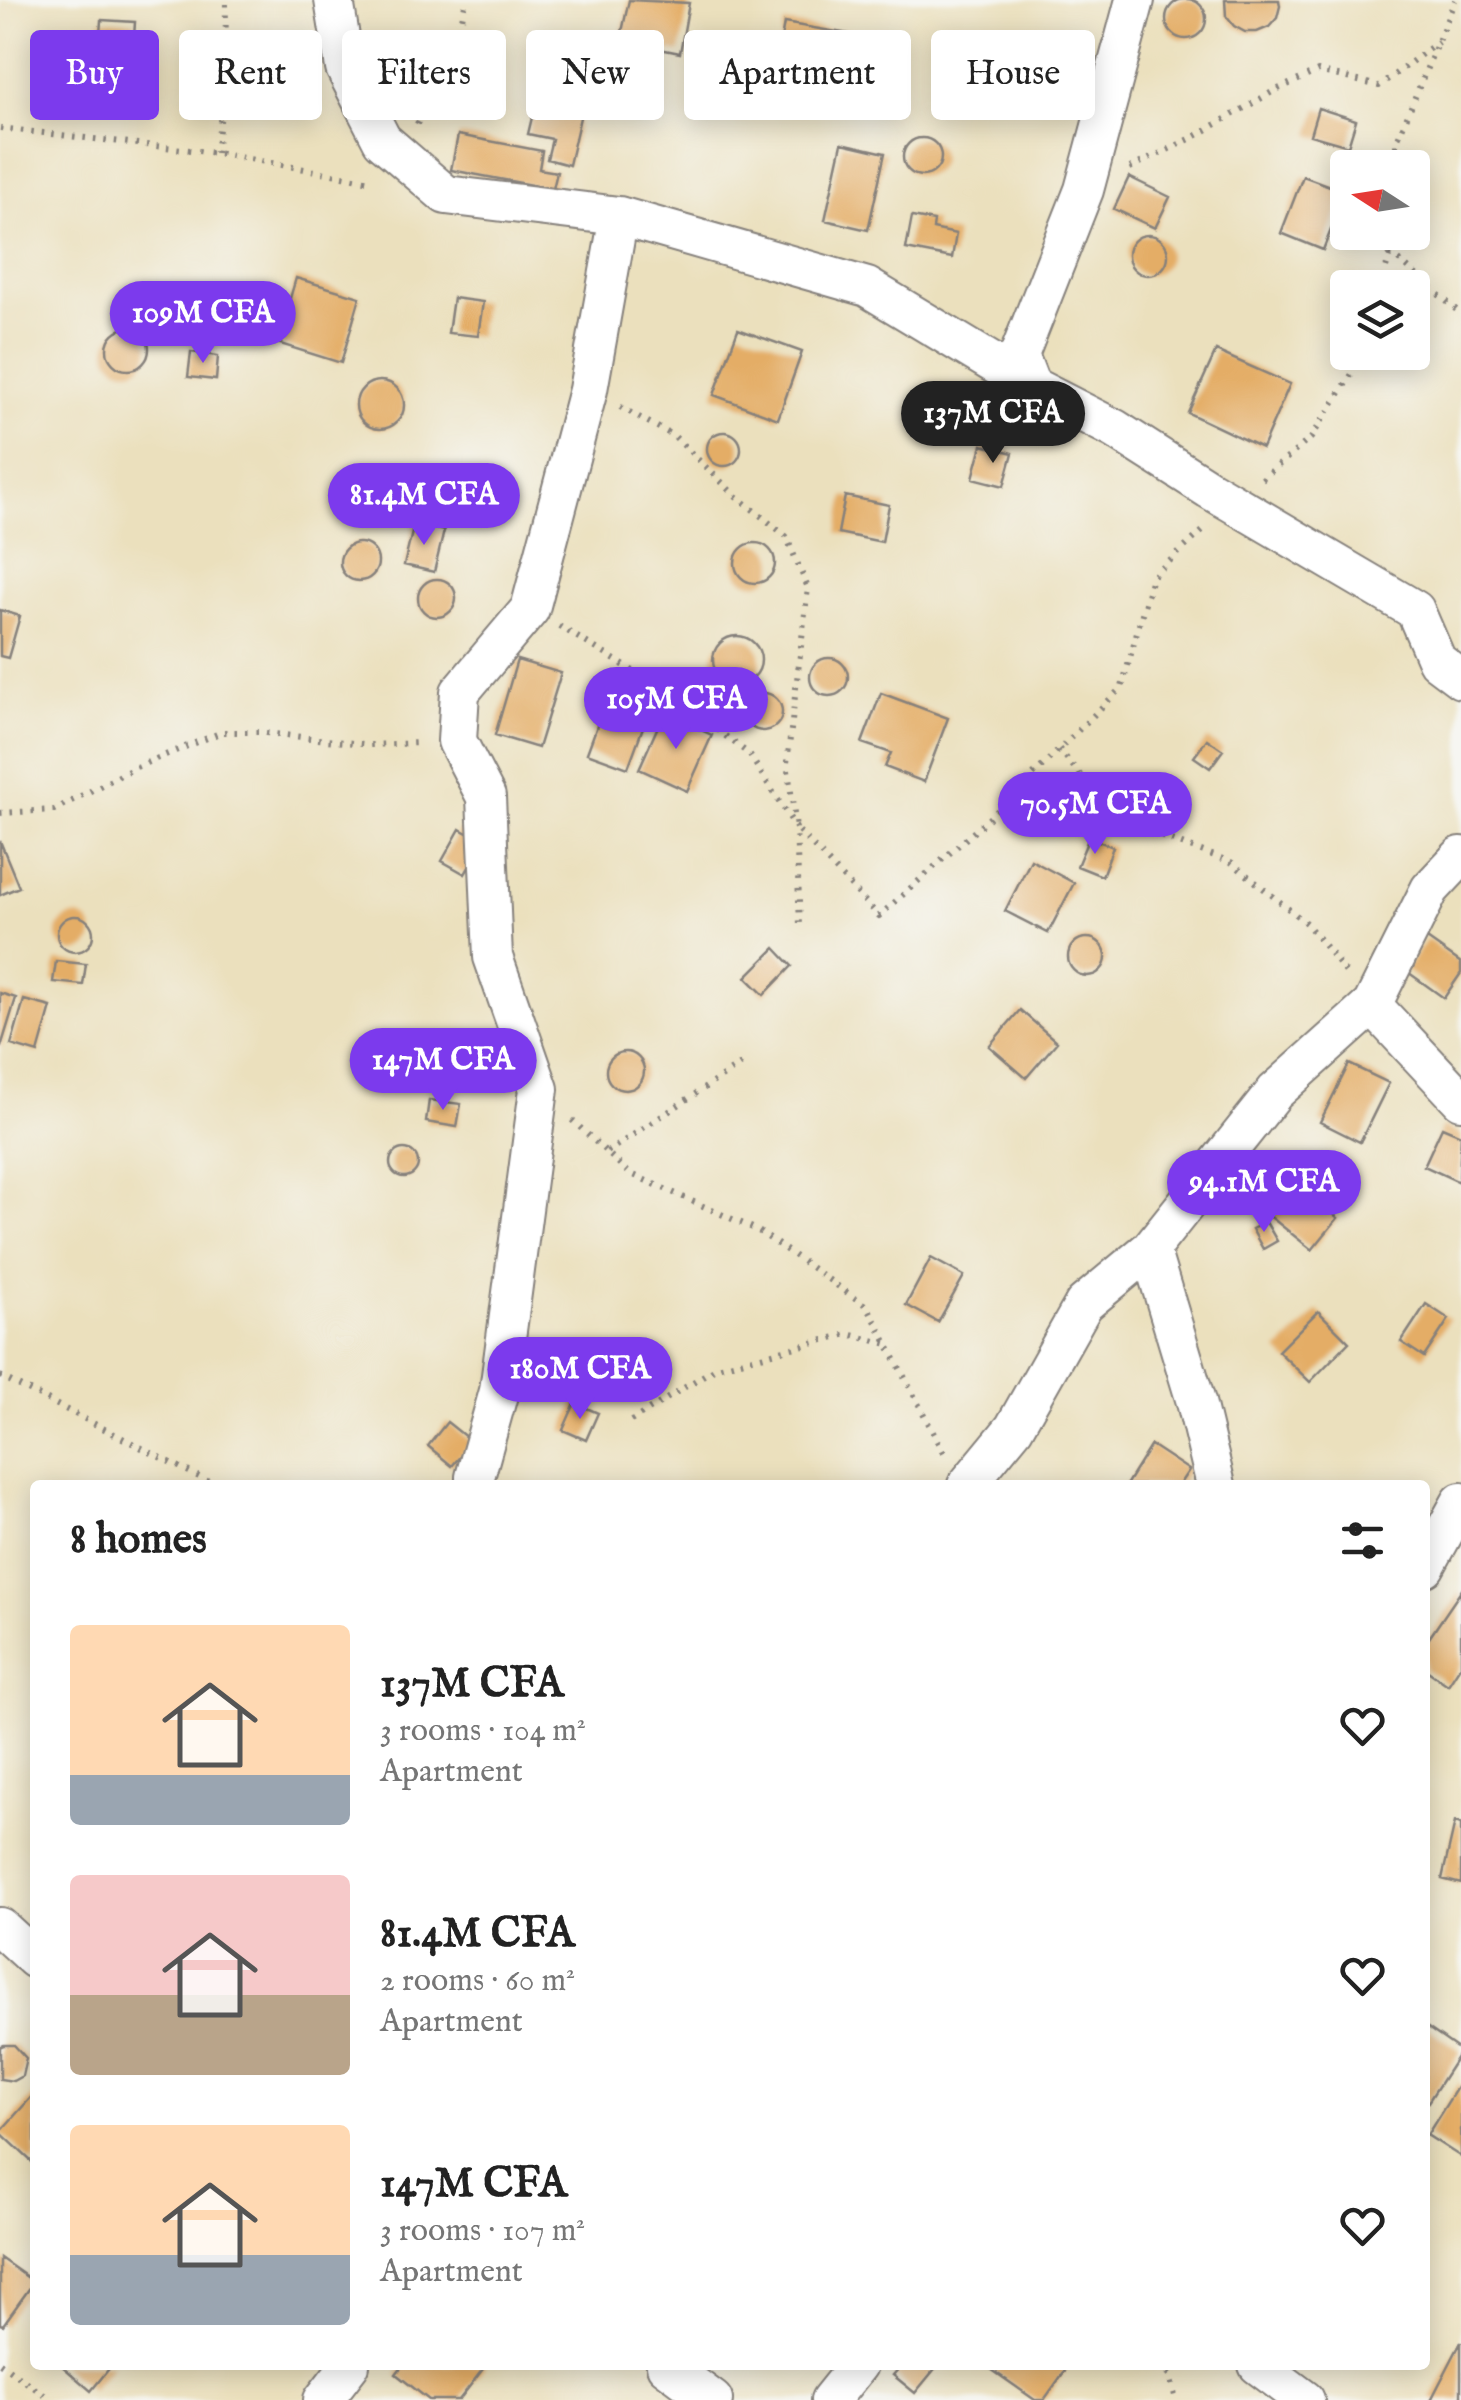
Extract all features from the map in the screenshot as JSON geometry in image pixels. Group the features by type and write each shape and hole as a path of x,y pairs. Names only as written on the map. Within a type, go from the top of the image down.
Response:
{"street":[{"path":"334,0 345,68 396,171 446,195 619,216 866,286 1031,386 1115,429 1415,610 1437,661 1461,679"},
{"path":"1031,386 1020,355 1084,190 1136,0"},
{"path":"475,1480 500,1392 538,1088 493,958 486,797 458,741 460,692 530,609 588,390 619,216"},
{"path":"960,1476 1014,1428 1084,1304 1150,1249 1275,1092 1372,1005 1430,889 1461,856"},
{"path":"1372,1005 1461,1100"},
{"path":"1150,1249 1215,1480"},
{"path":"1430,1558 1461,1502"},
{"path":"0,1927 30,1954"},
{"path":"323,2400 346,2370"},
{"path":"673,2370 714,2400"},
{"path":"830,2400 854,2370"},
{"path":"1265,2370 1304,2400"}],"path":[{"path":"216,153 226,81 226,0"},
{"path":"0,128 396,171 460,28 466,0"},
{"path":"1396,150 1454,0"},
{"path":"1084,190 1318,72 1379,86 1438,42"},
{"path":"1386,270 1392,250"},
{"path":"1391,253 1461,314"},
{"path":"530,609 668,692 749,754 796,828 879,916 996,812 1122,687 1152,577 1311,438 1353,370"},
{"path":"588,390 674,436 736,496 786,536 808,588 787,763 796,828 800,925"},
{"path":"0,812 54,810 136,767 222,732 258,732 370,745 458,741"},
{"path":"1059,749 1094,792 1152,833 1231,862 1307,924 1372,1005"},
{"path":"607,1152 744,1062"},
{"path":"538,1088 629,1173 757,1230 868,1307 960,1476"},
{"path":"631,1421 717,1367 848,1334 889,1344"},
{"path":"0,1376 205,1480"},
{"path":"0,2363 51,2400"},
{"path":"1165,2370 1176,2400"}],"building":[{"path":"1186,-1 1200,5 1206,19 1200,33 1186,39 1172,33 1166,19 1172,5"},
{"path":"629,0 689,3 680,53 664,50 664,30 622,30"},
{"path":"1225,0 1279,0 1280,6 1269,27 1245,32 1226,16"},
{"path":"101,20 135,22 134,30 100,30"},
{"path":"784,23 826,30 783,30"},
{"path":"1318,108 1356,120 1348,146 1310,135"},
{"path":"531,120 579,120 569,165 547,159 552,139 528,134"},
{"path":"458,135 542,151 539,169 557,172 553,189 451,170"},
{"path":"922,138 935,144 941,157 935,170 922,176 909,170 903,157 909,144"},
{"path":"842,143 885,153 868,230 825,220"},
{"path":"1303,176 1330,186 1330,232 1323,250 1281,233"},
{"path":"1129,177 1170,197 1155,228 1114,209"},
{"path":"912,217 934,221 933,229 956,234 952,258 906,249"},
{"path":"1148,235 1162,241 1168,255 1162,269 1148,275 1134,269 1128,255 1134,241"},
{"path":"296,278 360,297 341,363 277,343"},
{"path":"453,298 483,302 478,336 448,333"},
{"path":"128,328 143,334 149,349 143,364 128,370 113,364 107,349 113,334"},
{"path":"738,329 802,352 778,419 714,395"},
{"path":"1216,351 1290,384 1262,448 1188,413"},
{"path":"191,352 218,356 216,380 188,377"},
{"path":"380,381 397,388 404,405 397,422 380,429 363,422 356,405 363,388"},
{"path":"724,432 736,437 741,449 736,461 724,466 712,461 707,449 712,437"},
{"path":"982,445 1013,453 1004,486 973,478"},
{"path":"845,496 889,505 882,542 838,533"},
{"path":"414,524 444,531 434,572 404,565"},
{"path":"359,543 373,548 378,562 373,576 359,581 345,576 340,562 345,548"},
{"path":"755,543 769,549 775,563 769,577 755,583 741,577 735,563 741,549"},
{"path":"437,579 450,585 456,598 450,611 437,617 424,611 418,598 424,585"},
{"path":"0,610 20,616 8,658 0,656"},
{"path":"737,636 754,643 761,660 754,677 737,684 720,677 713,660 720,643"},
{"path":"829,658 842,664 848,677 842,690 829,696 816,690 810,677 816,664"},
{"path":"517,660 561,673 538,748 495,735"},
{"path":"763,693 777,698 782,712 777,726 763,731 749,726 744,712 749,698"},
{"path":"881,693 948,718 924,782 885,767 891,753 862,743"},
{"path":"605,704 646,719 628,768 587,753"},
{"path":"664,713 712,735 687,791 639,769"},
{"path":"1207,739 1223,750 1210,768 1194,757"},
{"path":"460,829 483,842 465,874 442,861"},
{"path":"1089,837 1113,847 1102,876 1077,866"},
{"path":"0,841 19,887 0,895"},
{"path":"1031,860 1074,883 1048,933 1005,911"},
{"path":"75,916 88,921 93,934 88,947 75,952 62,947 57,934 62,921"},
{"path":"1087,938 1101,943 1106,957 1101,971 1087,976 1073,971 1068,957 1073,943"},
{"path":"1427,939 1461,963 1461,973 1444,998 1405,970"},
{"path":"775,948 792,966 764,995 746,977"},
{"path":"56,961 86,964 83,985 53,982"},
{"path":"0,993 16,998 1,1047 0,1047"},
{"path":"24,1000 51,1007 38,1053 11,1045"},
{"path":"1020,1010 1057,1042 1026,1078 989,1046"},
{"path":"625,1052 638,1058 644,1071 638,1084 625,1090 612,1084 606,1071 612,1058"},
{"path":"1349,1064 1389,1083 1360,1142 1320,1122"},
{"path":"429,1100 461,1104 457,1127 426,1122"},
{"path":"1442,1127 1461,1135 1459,1182 1424,1166"},
{"path":"404,1149 414,1153 418,1163 414,1173 404,1177 394,1173 390,1163 394,1153"},
{"path":"1294,1182 1338,1218 1312,1250 1267,1214"},
{"path":"1266,1222 1277,1241 1263,1249 1252,1229"},
{"path":"931,1258 964,1276 938,1322 906,1305"},
{"path":"1426,1304 1449,1319 1424,1357 1401,1342"},
{"path":"1318,1311 1349,1342 1310,1382 1278,1351"},
{"path":"575,1403 598,1413 586,1440 563,1430"},
{"path":"447,1422 472,1442 452,1466 428,1446"},
{"path":"1151,1445 1189,1470 1182,1480 1129,1480"},
{"path":"1461,1591 1461,1665 1448,1685 1430,1672 1430,1637"},
{"path":"1455,1822 1461,1824 1461,1884 1442,1879"},
{"path":"1430,2029 1461,2051 1430,2099"},
{"path":"14,2045 26,2058 22,2076 13,2081 0,2079 0,2047"},
{"path":"1461,2081 1461,2157 1430,2137 1430,2130"},
{"path":"30,2099 30,2160 0,2132"},
{"path":"0,2258 30,2279 30,2288 0,2324"},
{"path":"1461,2342 1461,2400 1431,2400"},
{"path":"67,2370 108,2370 91,2391"},
{"path":"399,2370 482,2370 459,2400 429,2400 396,2374"},
{"path":"898,2370 934,2370 915,2393 893,2375"},
{"path":"992,2370 1065,2370 1044,2400 1035,2400"}]}
